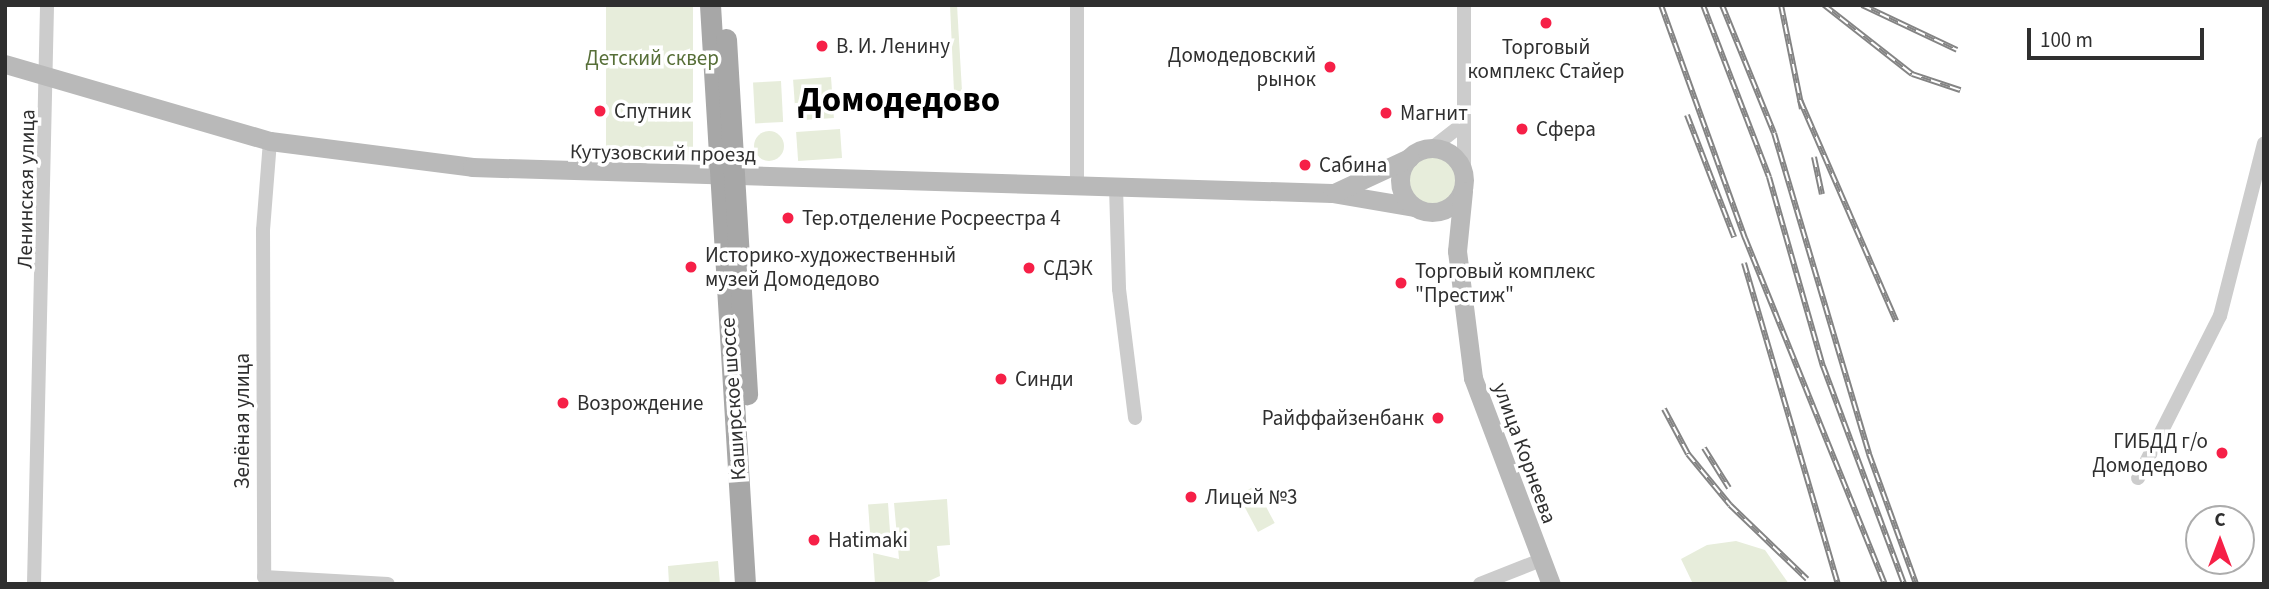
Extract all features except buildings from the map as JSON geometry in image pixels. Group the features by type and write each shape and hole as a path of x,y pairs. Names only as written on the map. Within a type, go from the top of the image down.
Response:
{"main road":[{"name":"Каширское шоссе","path":"710,5 727,178 758,584"},
{"name":"Каширское шоссе","path":"724,5 727,178 745,584"}],"street":[{"name":"Ленинская улица","path":"34,584 47,5"},
{"path":"1077,5 1077,186"},
{"path":"1419,209 1445,210 1463,182 1464,5"},
{"name":"Кутузовский проезд","path":"5,64 270,141 472,167 727,178 915,177 1077,186 1332,193 1419,209"},
{"path":"1332,193 1432,148 1463,124"},
{"name":"Зелёная улица","path":"270,141 263,230 264,577 388,584"},
{"path":"2138,478 2220,316 2264,144"},
{"path":"1432,148 1450,153 1463,182"},
{"path":"1409,158 1400,184 1457,251"},
{"name":"улица Корнеева","path":"1463,182 1457,251 1477,393 1551,584"},
{"path":"1116,187 1119,289 1135,418"},
{"path":"1480,584 1541,560"}],"green space":[{"name":"Детский сквер","path":"606,5 693,5 693,161 606,161"},
{"path":"950,5 957,5 962,91 954,92"},
{"path":"831,77 834,118 796,121 793,80"},
{"path":"781,81 783,122 755,123 753,82"},
{"path":"840,129 842,158 798,161 796,132"},
{"path":"769,131 780,135 784,146 780,157 769,161 758,157 754,146 758,135"},
{"path":"1433,154 1443,156 1451,162 1457,170 1457,190 1451,198 1443,204 1433,206 1423,204 1415,198 1409,190 1407,180 1409,170 1415,162 1423,156"},
{"path":"1255,486 1275,523 1258,532 1238,495"},
{"path":"947,499 950,545 937,546 940,576 922,584 875,584 873,553 899,559 894,503"},
{"path":"888,503 891,545 871,546 868,504"},
{"path":"1736,541 1765,550 1789,584 1693,584 1681,559 1707,545"},
{"path":"718,561 720,584 669,584 668,566"}],"railway":[{"path":"1661,5 1745,238 1885,584"},
{"path":"1703,5 1769,177 1823,366 1904,584"},
{"path":"1722,5 1774,133 1869,454 1916,584"},
{"path":"1781,5 1802,109"},
{"path":"1824,5 1912,74 1960,90"},
{"path":"1862,5 1957,50"},
{"path":"1800,100 1896,321"},
{"path":"1687,115 1734,237"},
{"path":"1814,157 1822,194"},
{"path":"1744,263 1838,584"},
{"path":"1664,409 1688,454 1730,505 1807,579"},
{"path":"1704,448 1729,488"}],"place":[{"name":"Торговый комплекс Стайер","path":"1546,23"},
{"name":"В. И. Ленину","path":"822,46"},
{"name":"Домодедовский рынок","path":"1330,67"},
{"name":"Спутник","path":"600,111"},
{"name":"Магнит","path":"1386,113"},
{"name":"Сфера","path":"1522,129"},
{"name":"Сабина","path":"1305,165"},
{"name":"Тер.отделение Росреестра 4","path":"788,218"},
{"name":"Историко-художественный музей Домодедово","path":"691,267"},
{"name":"СДЭК","path":"1029,268"},
{"name":"Торговый комплекс \"Престиж\"","path":"1401,283"},
{"name":"Синди","path":"1001,379"},
{"name":"Возрождение","path":"563,403"},
{"name":"Райффайзенбанк","path":"1438,418"},
{"name":"ГИБДД г/о Домодедово","path":"2222,453"},
{"name":"Лицей №3","path":"1191,497"},
{"name":"Hatimaki","path":"814,540"}],"district":[{"name":"Домодедово","path":"899,100"}]}
